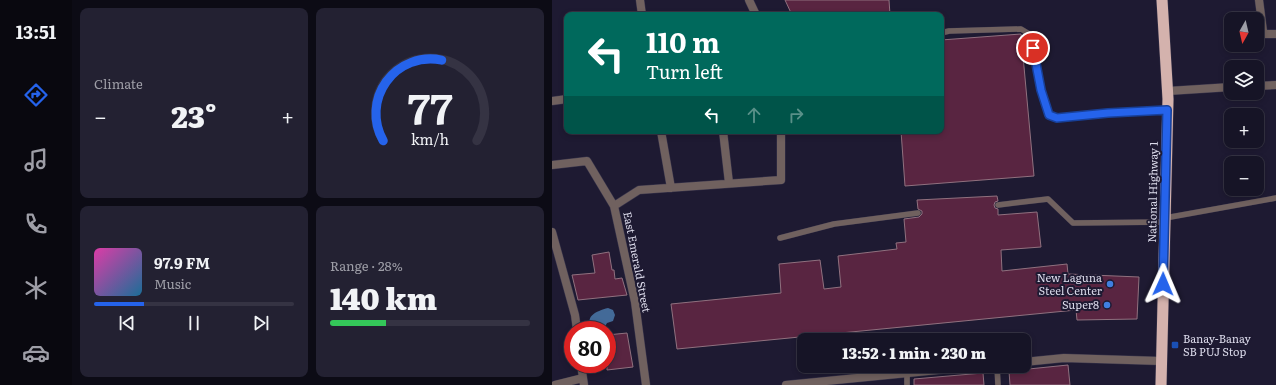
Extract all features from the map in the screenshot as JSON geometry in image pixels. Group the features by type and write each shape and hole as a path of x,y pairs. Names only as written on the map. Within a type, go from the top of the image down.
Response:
{"highway":[{"name":"National Highway 1","path":"1161,385 1168,91 1162,0"}],"street":[{"path":"642,12 640,0 649,0"},
{"path":"749,0 755,12"},
{"path":"1259,0 1265,34 1276,34"},
{"path":"1264,86 1276,85"},
{"path":"1168,91 1224,87"},
{"path":"552,101 564,99"},
{"path":"662,134 671,188"},
{"path":"723,134 729,183"},
{"path":"614,206 639,190 780,180 781,134"},
{"name":"East Emerald Street","path":"552,164 587,161 614,206 635,302 646,385"},
{"path":"552,232 576,321"},
{"path":"1031,361 1064,358 1161,361"},
{"path":"786,385 813,384 907,373"},
{"path":"555,385 584,382"}],"lane":[{"path":"944,32 1021,29 1030,35 1041,90 1049,115 1057,118 1108,113 1167,110"},
{"path":"998,205 1048,199 1073,223 1165,220 1276,198"},
{"path":"780,238 834,224 918,213"},
{"path":"907,373 907,385"},
{"path":"997,373 998,385"}],"water":[{"path":"608,308 613,310 615,315 613,321 589,321 592,315"}],"building":[{"path":"785,0 889,0 890,12 791,12"},
{"path":"1021,34 1034,176 905,186 901,134 944,134 944,40"},
{"path":"997,196 998,201 995,202 994,205 995,208 998,209 998,215 1037,212 1041,247 1001,250 1002,271 1067,264 1068,274 1139,277 1137,319 1077,320 1076,310 841,333 797,333 797,337 677,349 671,304 781,293 779,264 820,260 824,289 841,287 838,256 897,249 896,243 906,242 904,219 919,217 922,214 922,211 918,209 917,200"},
{"path":"609,252 615,279 622,278 627,295 578,300 572,275 595,273 592,255"},
{"path":"627,333 633,367 616,369 616,334"},
{"path":"1068,365 1070,385 1010,385 1009,373 1031,373 1031,369"},
{"path":"983,373 984,385 914,385 914,379"}],"place":[{"name":"New Laguna Steel Center","path":"1110,284"},
{"name":"Super8","path":"1107,305"},
{"name":"Banay-Banay SB PUJ Stop","path":"1175,345"}],"route":[{"path":"1033,48 1041,90 1049,115 1057,118 1108,113 1167,110 1163,284"}]}
